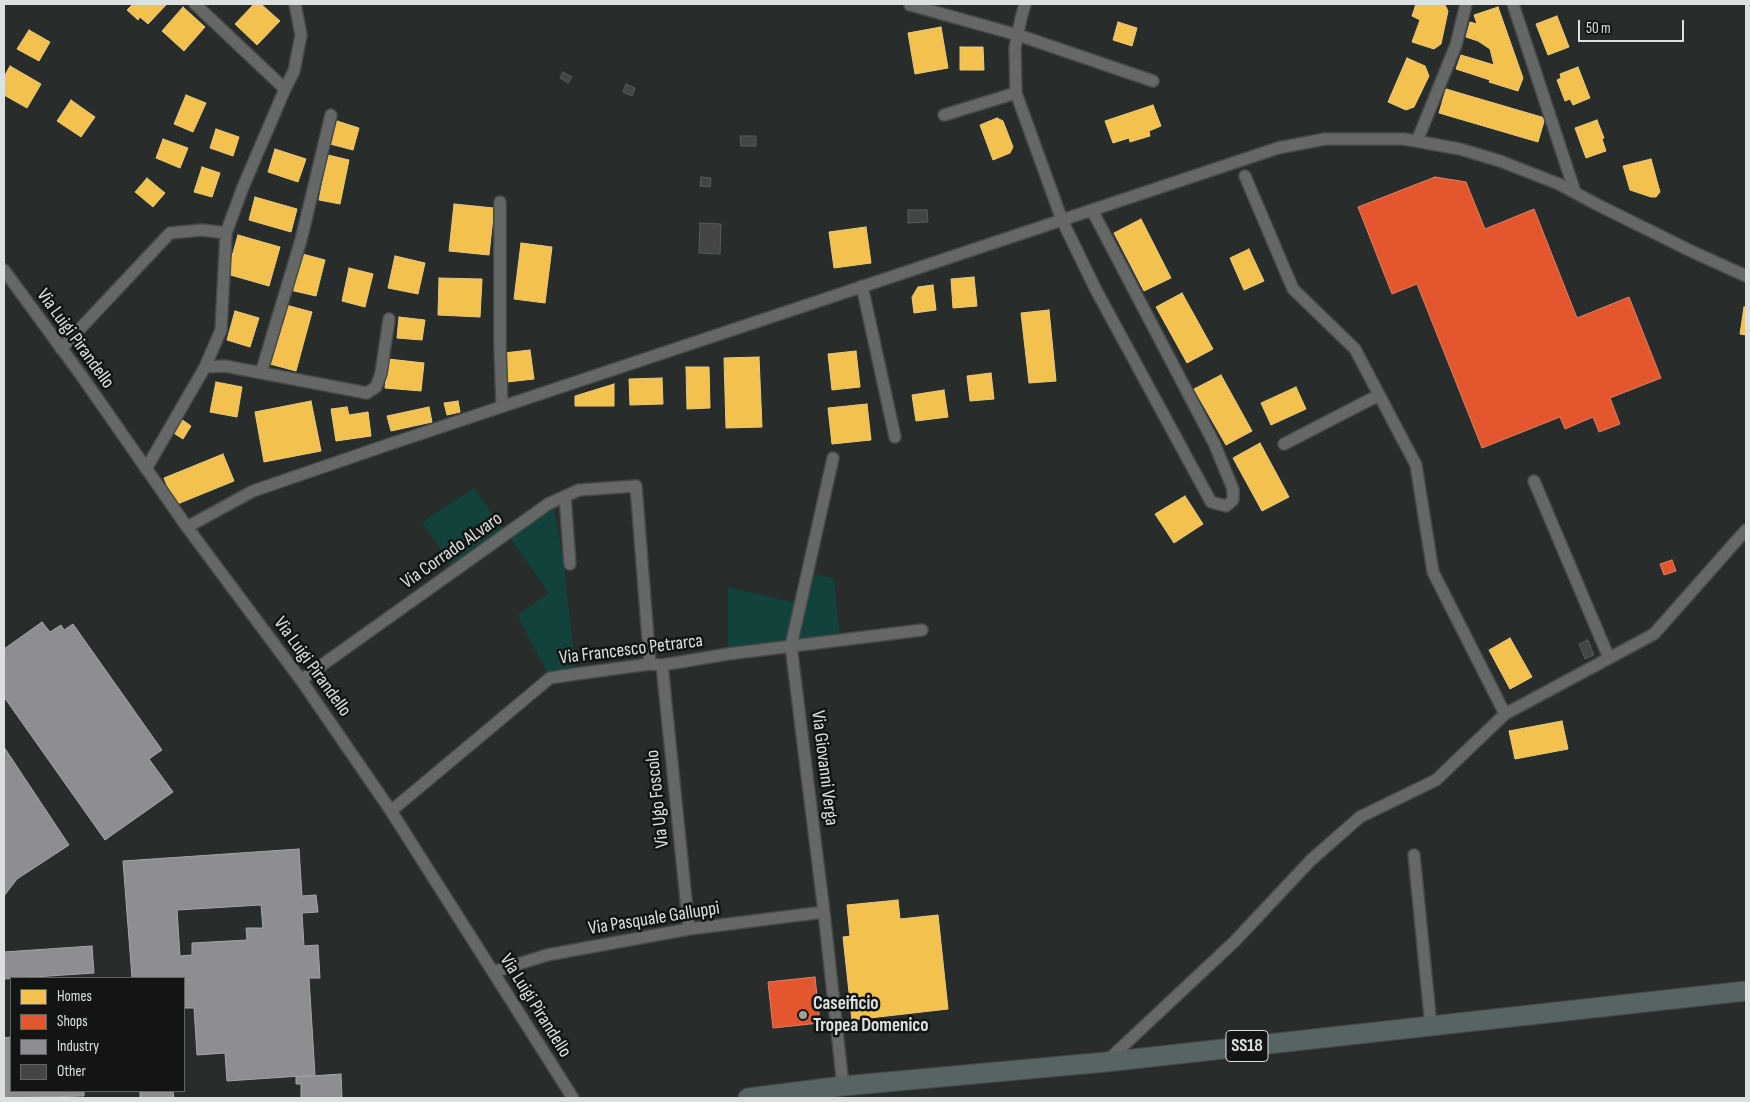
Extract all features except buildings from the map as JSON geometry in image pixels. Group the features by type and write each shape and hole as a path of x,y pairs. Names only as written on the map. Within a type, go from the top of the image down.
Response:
{"main road":[{"name":"SS18","path":"748,1098 843,1086 1106,1062 1746,991"}],"street":[{"path":"196,4 285,89"},
{"path":"146,469 204,368 221,330 226,232 294,71 301,35 295,4"},
{"path":"1025,4 1020,18 1016,48 1016,93 1062,220 1096,290 1210,502 1226,506 1232,500 1234,489 1214,443 1092,210"},
{"path":"1417,141 1456,45 1466,4"},
{"path":"1513,4 1575,192"},
{"path":"910,5 1018,35 1153,81"},
{"path":"944,114 1016,93"},
{"path":"261,373 301,240 331,115"},
{"path":"187,527 254,491 502,406 1278,148 1325,140 1404,139 1460,149 1500,161 1559,184 1693,252 1746,276"},
{"path":"1245,176 1293,289 1355,349 1416,465 1433,572 1505,714"},
{"path":"500,202 502,406"},
{"path":"61,348 170,233 202,230 226,232"},
{"name":"Via Luigi Pirandello","path":"4,270 187,527 301,680 391,811 573,1098"},
{"path":"862,286 895,438"},
{"path":"204,368 225,366 367,394 376,387 381,373 390,319"},
{"path":"1284,444 1379,395"},
{"name":"Via Giovanni Verga","path":"832,458 790,646 824,912 843,1086"},
{"path":"1534,481 1609,658"},
{"name":"Via Corrado ALvaro","path":"301,680 548,504 579,490 636,486 650,664"},
{"path":"564,496 570,564"},
{"path":"1106,1062 1235,941 1318,854 1360,817 1436,780 1505,714 1654,634 1746,530"},
{"name":"Via Francesco Petrarca","path":"391,811 550,678 922,630"},
{"name":"Via Ugo Foscolo","path":"662,665 689,929"},
{"path":"1414,855 1431,1026"},
{"name":"Via Pasquale Galluppi","path":"493,972 547,955 689,929 824,912"}],"green space":[{"path":"474,488 506,533 548,504 554,508 564,565 576,674 550,678 517,615 549,593 507,534 455,570 422,522"},
{"path":"807,573 834,578 840,640 728,654 728,587 800,604"}],"place":[{"name":"Caseificio Tropea Domenico","path":"803,1015"}]}
